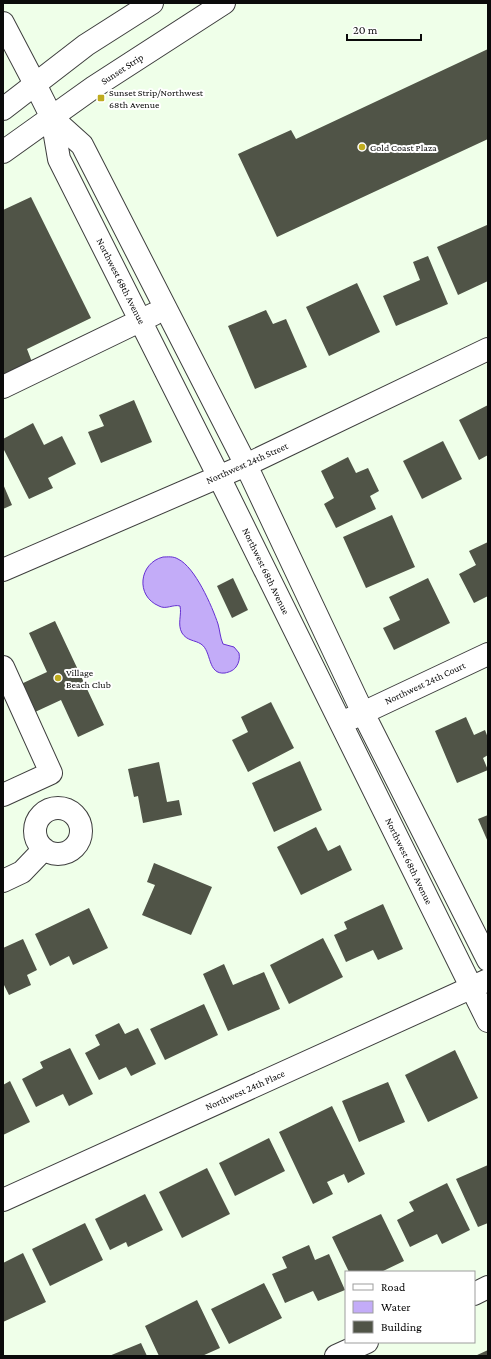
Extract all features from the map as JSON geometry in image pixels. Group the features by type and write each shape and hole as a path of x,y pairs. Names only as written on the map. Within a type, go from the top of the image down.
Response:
{"street":[{"path":"3,109 86,45 152,3"},
{"name":"Sunset Strip","path":"3,152 94,87 224,3"},
{"name":"Northwest 68th Avenue","path":"3,23 52,118 59,159 219,476 341,723 480,983 488,1021"},
{"path":"3,92 35,84"},
{"name":"Northwest 68th Avenue","path":"52,118 82,145 246,465 363,713 488,960"},
{"path":"3,387 140,320 166,309"},
{"name":"Northwest 24th Street","path":"3,570 246,465 488,350"},
{"name":"Northwest 24th Court","path":"341,723 488,654"},
{"path":"3,667 51,773 3,795"},
{"path":"3,881 22,872 44,849"},
{"name":"Northwest 24th Place","path":"3,1200 480,983"},
{"path":"475,1294 488,1288"},
{"path":"336,1356 365,1343"}],"water":[{"path":"163,557 178,559 191,570 197,578 215,616 223,644 234,647 239,653 238,664 232,670 225,673 219,673 212,667 204,647 184,636 180,626 180,606 162,607 151,601 146,595 143,588 145,573 155,560"}],"building":[{"name":"Gold Coast Plaza","path":"488,49 488,139 277,237 238,154 291,130 296,139"},
{"path":"31,197 91,318 27,349 32,362 3,377 3,210"},
{"path":"487,225 488,281 458,295 437,247"},
{"path":"428,256 448,304 396,326 383,296 420,280 413,262"},
{"path":"357,283 380,332 329,356 306,307"},
{"path":"266,310 273,324 286,319 307,367 255,389 228,326"},
{"path":"134,400 152,442 101,463 88,432 104,426 99,415"},
{"path":"488,405 488,455 479,460 459,420"},
{"path":"33,423 44,445 62,436 76,464 48,478 53,488 29,499 3,448 3,439"},
{"path":"443,441 462,479 422,499 403,461"},
{"path":"348,457 356,473 368,468 379,491 370,496 376,509 336,528 324,504 334,498 321,471"},
{"path":"3,484 12,505 3,509"},
{"path":"392,515 415,567 366,588 343,537"},
{"path":"488,542 488,596 474,603 459,574 476,565 469,551"},
{"path":"233,578 248,610 232,618 217,586"},
{"path":"428,578 450,623 394,650 383,628 400,620 389,597"},
{"name":"Village Beach Club","path":"55,621 104,725 78,737 61,700 35,712 21,684 47,672 29,633"},
{"path":"271,702 294,748 248,772 232,740 248,732 241,717"},
{"path":"466,717 474,735 485,730 488,738 488,755 483,758 488,770 457,783 435,731"},
{"path":"300,761 322,810 274,832 252,783"},
{"path":"159,762 167,802 179,800 182,815 143,823 138,796 134,797 128,769"},
{"path":"488,815 488,842 478,819"},
{"path":"316,827 328,851 340,845 352,870 301,895 277,847"},
{"path":"154,863 212,887 191,935 142,915 155,885 147,882"},
{"path":"383,904 403,949 378,960 373,950 346,962 334,935 347,929 344,922"},
{"path":"89,908 108,948 73,965 69,956 50,966 35,934"},
{"path":"323,938 343,977 289,1004 270,965"},
{"path":"23,939 37,970 27,975 31,985 9,995 4,985 3,986 3,948"},
{"path":"224,964 233,985 264,972 280,1009 228,1031 203,974"},
{"path":"204,1004 218,1035 165,1060 150,1029"},
{"path":"119,1023 125,1034 138,1028 156,1064 131,1076 126,1067 99,1080 85,1053 100,1045 95,1035"},
{"path":"70,1048 93,1094 69,1106 63,1094 36,1107 22,1079 43,1068 40,1062"},
{"path":"455,1050 478,1098 428,1122 405,1075"},
{"path":"10,1081 30,1122 3,1135 3,1085"},
{"path":"388,1082 405,1122 359,1142 342,1101"},
{"path":"332,1106 365,1174 348,1183 344,1174 327,1182 333,1194 313,1204 279,1132"},
{"path":"269,1138 285,1171 235,1196 219,1163"},
{"path":"488,1165 488,1223 478,1227 456,1179"},
{"path":"207,1168 230,1214 182,1238 159,1192"},
{"path":"447,1183 470,1230 442,1244 437,1234 410,1247 397,1220 414,1211 409,1202"},
{"path":"145,1194 163,1230 128,1247 126,1242 110,1250 95,1219"},
{"path":"381,1214 404,1261 383,1271 349,1271 332,1237"},
{"path":"85,1223 103,1260 50,1286 32,1249"},
{"path":"309,1245 315,1260 329,1254 345,1290 318,1301 313,1291 285,1303 272,1274 287,1268 282,1257"},
{"path":"23,1253 46,1302 3,1322 3,1263"},
{"path":"264,1283 282,1318 229,1344 211,1309"},
{"path":"197,1300 220,1348 202,1356 159,1356 145,1326"},
{"path":"141,1343 147,1356 109,1356"},
{"path":"488,1350 488,1356 475,1356"}],"place":[{"name":"Sunset Strip/Northwest 68th Avenue","path":"101,98"},
{"name":"Gold Coast Plaza","path":"362,147"},
{"name":"Village Beach Club","path":"58,678"}]}
